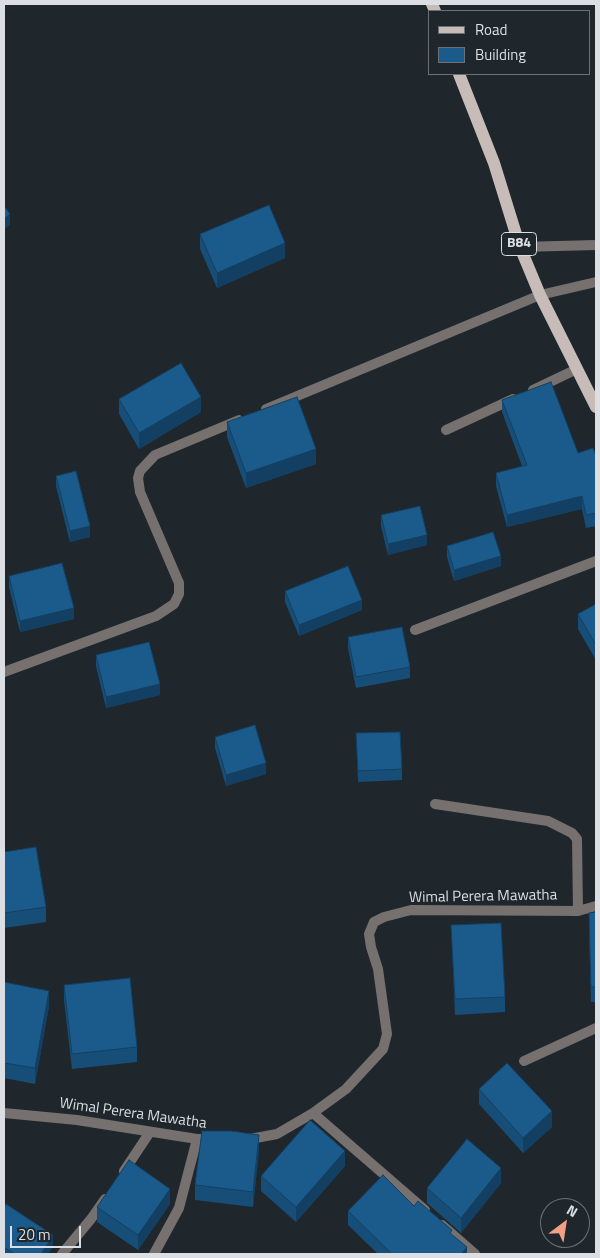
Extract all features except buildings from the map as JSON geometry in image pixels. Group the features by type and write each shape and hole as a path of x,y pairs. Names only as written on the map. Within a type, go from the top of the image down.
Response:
{"main road":[{"name":"B84","path":"459,75 494,163 520,247 540,295 596,407"}],"street":[{"path":"520,247 596,244"},
{"path":"4,672 156,616 174,604 179,594 179,583 140,492 138,478 140,472 155,456 540,295 596,282"},
{"path":"446,430 577,369"},
{"path":"414,630 596,561"},
{"path":"435,804 548,821 572,833 577,839 578,911"},
{"name":"Wimal Perera Mawatha","path":"4,1113 77,1120 196,1139 250,1140 277,1134 313,1113 346,1089 378,1056 385,1042 387,1034 378,969 369,934 374,922 384,917 411,910 578,911 596,906"},
{"path":"524,1062 596,1028"},
{"path":"313,1113 476,1254"},
{"path":"62,1254 91,1219 150,1132"},
{"path":"154,1254 179,1208 196,1139"}]}
